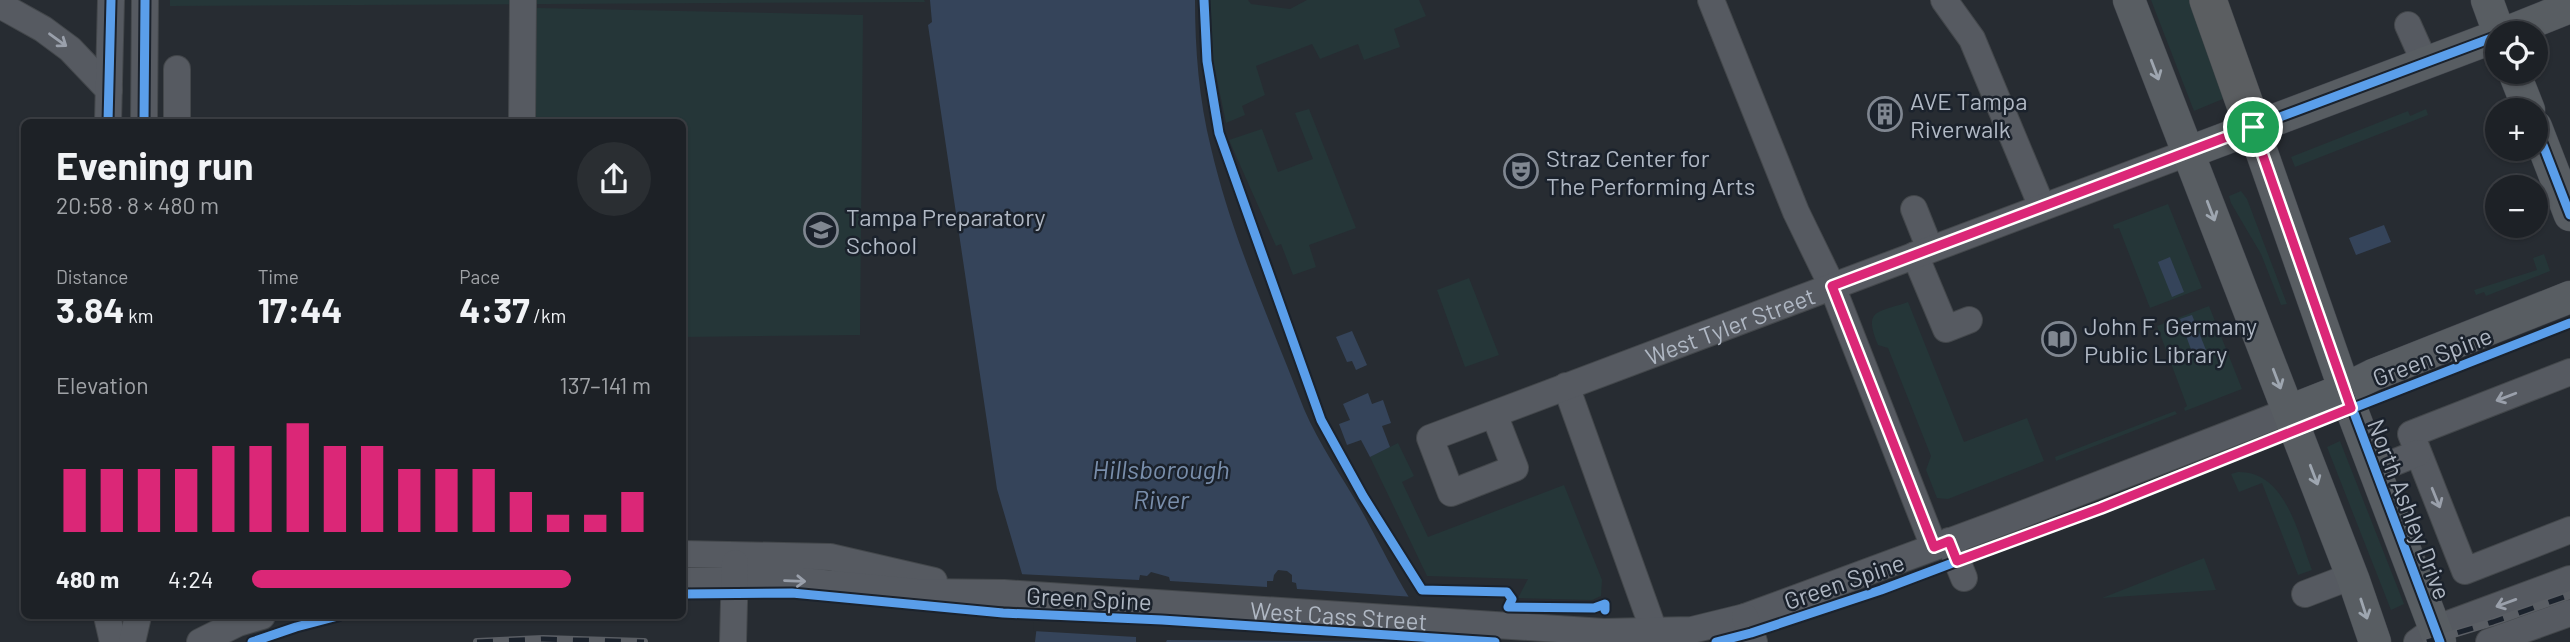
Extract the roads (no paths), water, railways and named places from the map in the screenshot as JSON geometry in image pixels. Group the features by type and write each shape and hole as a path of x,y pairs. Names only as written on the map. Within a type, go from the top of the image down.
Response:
{"highway":[{"path":"2208,0 2253,127"}],"main road":[{"path":"2129,0 2289,411 2375,642"},
{"path":"2487,0 2494,21"},
{"path":"2529,21 2560,6"},
{"name":"West Tyler Street","path":"2187,153 2485,40"},
{"name":"North Ashley Drive","path":"2253,127 2375,470 2431,638"},
{"path":"2548,158 2570,215"},
{"name":"West Cass Street","path":"2289,411 2345,389 2373,374 2570,298"}],"street":[{"path":"108,119 111,0"},
{"path":"144,119 145,0"},
{"path":"522,119 523,0"},
{"path":"1711,0 1796,212 1832,286 1941,544 1964,578"},
{"path":"1944,0 1972,39 2042,207"},
{"path":"0,5 43,29 70,49 108,89"},
{"path":"2408,25 2425,63"},
{"path":"177,69 177,119"},
{"name":"West Tyler Street","path":"1494,414 2187,153"},
{"path":"1914,209 1923,252 1947,329 1969,320"},
{"path":"2570,372 2411,434 2465,571 2570,530"},
{"path":"1566,386 1654,631"},
{"name":"West Cass Street","path":"686,555 802,581 916,592 1004,593 1604,632 1692,630 1745,617 2289,411"},
{"path":"2375,470 2418,453"},
{"path":"733,642 735,567"},
{"name":"West Cass Street","path":"686,580 735,567"},
{"path":"2305,594 2352,576"},
{"path":"2431,638 2570,579"},
{"path":"2488,642 2570,613"},
{"path":"1745,617 1754,642"},
{"path":"108,619 113,642"},
{"path":"132,642 137,619"},
{"path":"200,642 237,619"}],"water":[{"name":"Hillsborough River","path":"930,0 1195,0 1198,74 1203,112 1220,182 1253,280 1316,435 1409,597 1442,642 1035,642 1037,625 997,489 928,25 932,22"},
{"path":"2384,225 2391,242 2356,255 2349,238"},
{"path":"2170,257 2184,292 2172,297 2158,262"},
{"path":"2192,315 2206,350 2193,355 2180,319"},
{"path":"1352,331 1367,365 1356,370 1352,361 1347,362 1336,337"},
{"path":"1368,393 1372,404 1383,400 1391,423 1382,426 1390,447 1370,457 1361,440 1347,445 1339,424 1350,420 1343,404"}],"railway":[{"path":"2427,642 2570,595"},
{"path":"477,642 543,639 644,642"}],"place":[{"name":"AVE Tampa Riverwalk","path":"1885,114"},
{"name":"Straz Center for The Performing Arts","path":"1521,171"},
{"name":"Tampa Preparatory School","path":"821,230"},
{"name":"John F. Germany Public Library","path":"2059,339"}]}
